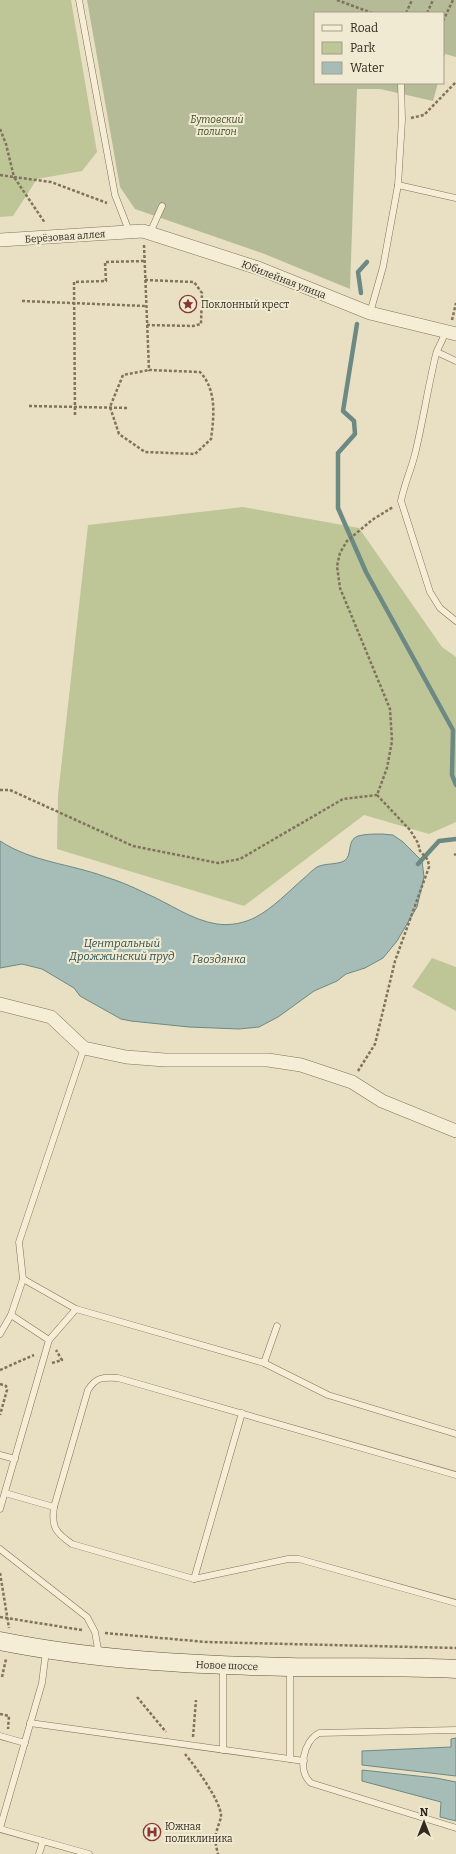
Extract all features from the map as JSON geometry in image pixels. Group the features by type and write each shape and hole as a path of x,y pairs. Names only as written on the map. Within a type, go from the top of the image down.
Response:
{"street":[{"name":"Берёзовая аллея","path":"0,240 130,231"},
{"name":"Юбилейная улица","path":"130,231 147,232 258,268 370,312 446,329"},
{"path":"0,1004 16,1006 52,1017 84,1048 126,1057 165,1060 268,1060 301,1065 352,1082 382,1101 456,1131"},
{"name":"Новое шоссе","path":"0,1641 100,1656 223,1665 456,1669"}],"lane":[{"path":"79,0 115,195 130,231"},
{"path":"370,312 383,268 398,184 402,120 401,84"},
{"path":"398,184 456,198"},
{"path":"147,232 162,206"},
{"path":"446,329 444,339 437,352 411,472 401,501 430,592 440,608 456,621"},
{"path":"437,352 456,361"},
{"path":"0,1334 11,1315 23,1279 19,1242 84,1048"},
{"path":"23,1279 76,1309 264,1363 328,1396 456,1434"},
{"path":"0,1509 49,1340 76,1309"},
{"path":"11,1315 49,1340"},
{"path":"264,1363 277,1326"},
{"path":"456,1475 118,1378 104,1376 97,1379 88,1390 52,1518 54,1527 59,1535 72,1544 194,1579 288,1559 299,1559 456,1603"},
{"path":"194,1579 242,1413"},
{"path":"0,1455 15,1459"},
{"path":"5,1493 54,1507"},
{"path":"0,1549 87,1617 95,1632 100,1656"},
{"path":"46,1649 42,1683 0,1829 89,1854"},
{"path":"223,1665 223,1750"},
{"path":"290,1667 290,1759"},
{"path":"30,1723 304,1761"},
{"path":"456,1730 325,1732 314,1736 308,1742 304,1761 304,1775 311,1783 456,1828"},
{"path":"3,1737 25,1743"},
{"path":"39,1854 43,1841"}],"path":[{"path":"337,0 369,12"},
{"path":"406,12 412,0"},
{"path":"427,12 433,0"},
{"path":"444,19 453,0"},
{"path":"402,120 424,115 456,82"},
{"path":"0,129 6,144 14,177 55,237"},
{"path":"0,175 52,182 121,209"},
{"path":"147,232 144,261 149,370"},
{"path":"75,415 74,282 106,281 105,262 144,261"},
{"path":"145,280 194,282 202,293 200,324 193,326 146,325"},
{"path":"22,301 145,306"},
{"path":"446,329 452,323 456,303"},
{"path":"149,370 200,372 207,380 214,410 211,439 195,454 145,452 119,434 110,407 123,375 149,370"},
{"path":"29,406 75,405 128,408"},
{"path":"377,795 387,768 392,741 390,709 340,588 338,566 340,553 347,541 372,520 401,501"},
{"path":"0,790 10,790 133,846 218,864 240,859 343,800 377,795"},
{"path":"352,1082 375,1044 395,961 429,867 428,860 420,851 418,843 410,830 377,795"},
{"path":"0,1370 46,1350"},
{"path":"0,1384 6,1386 7,1390 0,1414"},
{"path":"0,1573 9,1619"},
{"path":"0,1617 95,1632 206,1642 456,1648"},
{"path":"137,1697 192,1763 220,1809 221,1819 216,1831 215,1843 218,1854"},
{"path":"192,1763 196,1700"},
{"path":"0,1714 9,1716 10,1719 3,1737"}],"green space":[{"path":"0,0 71,0 97,152 82,171 37,179 13,216 0,217"},
{"name":"Бутовский полигон","path":"87,0 456,0 456,57 445,54 444,58 444,12 314,12 314,84 438,84 433,101 380,89 357,89 350,289 262,253 135,209 120,187"},
{"path":"243,507 359,528 442,647 456,657 456,822 429,834 364,815 244,906 57,849 58,795 88,525"},
{"path":"432,958 456,967 456,1011 412,987"}],"water":[{"name":"Центральный Дрожжинский пруд","path":"364,835 393,835 403,842 422,861 424,877 417,907 397,941 383,958 365,968 346,974 337,981 314,991 278,1017 259,1027 239,1029 189,1027 121,1019 80,996 74,988 42,969 22,964 0,968 0,841 25,854 121,882 198,919 227,925 237,924 256,917 280,900 317,867 338,863 347,859 354,838"},
{"path":"456,1738 456,1776 362,1765 362,1751 451,1747 451,1739"},
{"path":"362,1770 436,1778 456,1782 456,1821 440,1817 441,1802 362,1781"}],"waterway":[{"path":"361,293 358,272 367,262"},
{"path":"357,324 343,411 354,421 355,434 338,453 338,508 366,572 453,730 452,775 456,785"},
{"name":"Гвоздянка","path":"418,864 439,841 456,839"}],"place":[{"name":"Поклонный крест","path":"188,304"},
{"name":"Южная поликлиника","path":"152,1832"}]}
